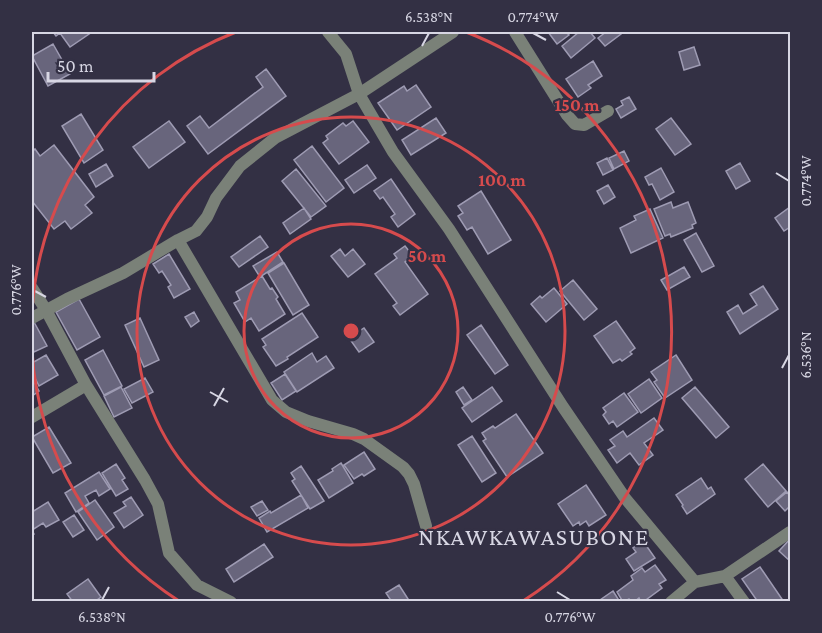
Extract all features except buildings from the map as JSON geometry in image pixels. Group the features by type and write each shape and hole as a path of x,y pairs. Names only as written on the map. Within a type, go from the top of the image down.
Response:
{"street":[{"path":"328,32 346,54 359,94 393,152 449,229 485,289 563,407 625,498 695,582"},
{"path":"32,318 123,273 196,231 207,217 216,198 240,166 275,138 359,94 453,32"},
{"path":"515,32 575,124 584,125 608,111"},
{"path":"178,240 273,400 286,412 364,439 403,467 414,484 426,526"},
{"path":"32,288 86,385 158,504 169,553 197,585 231,602"},
{"path":"32,417 86,385"},
{"path":"671,602 695,582 725,576 790,532"},
{"path":"725,576 744,602"}],"district":[{"name":"NKAWKAWASUBONE","path":"534,537"}]}
